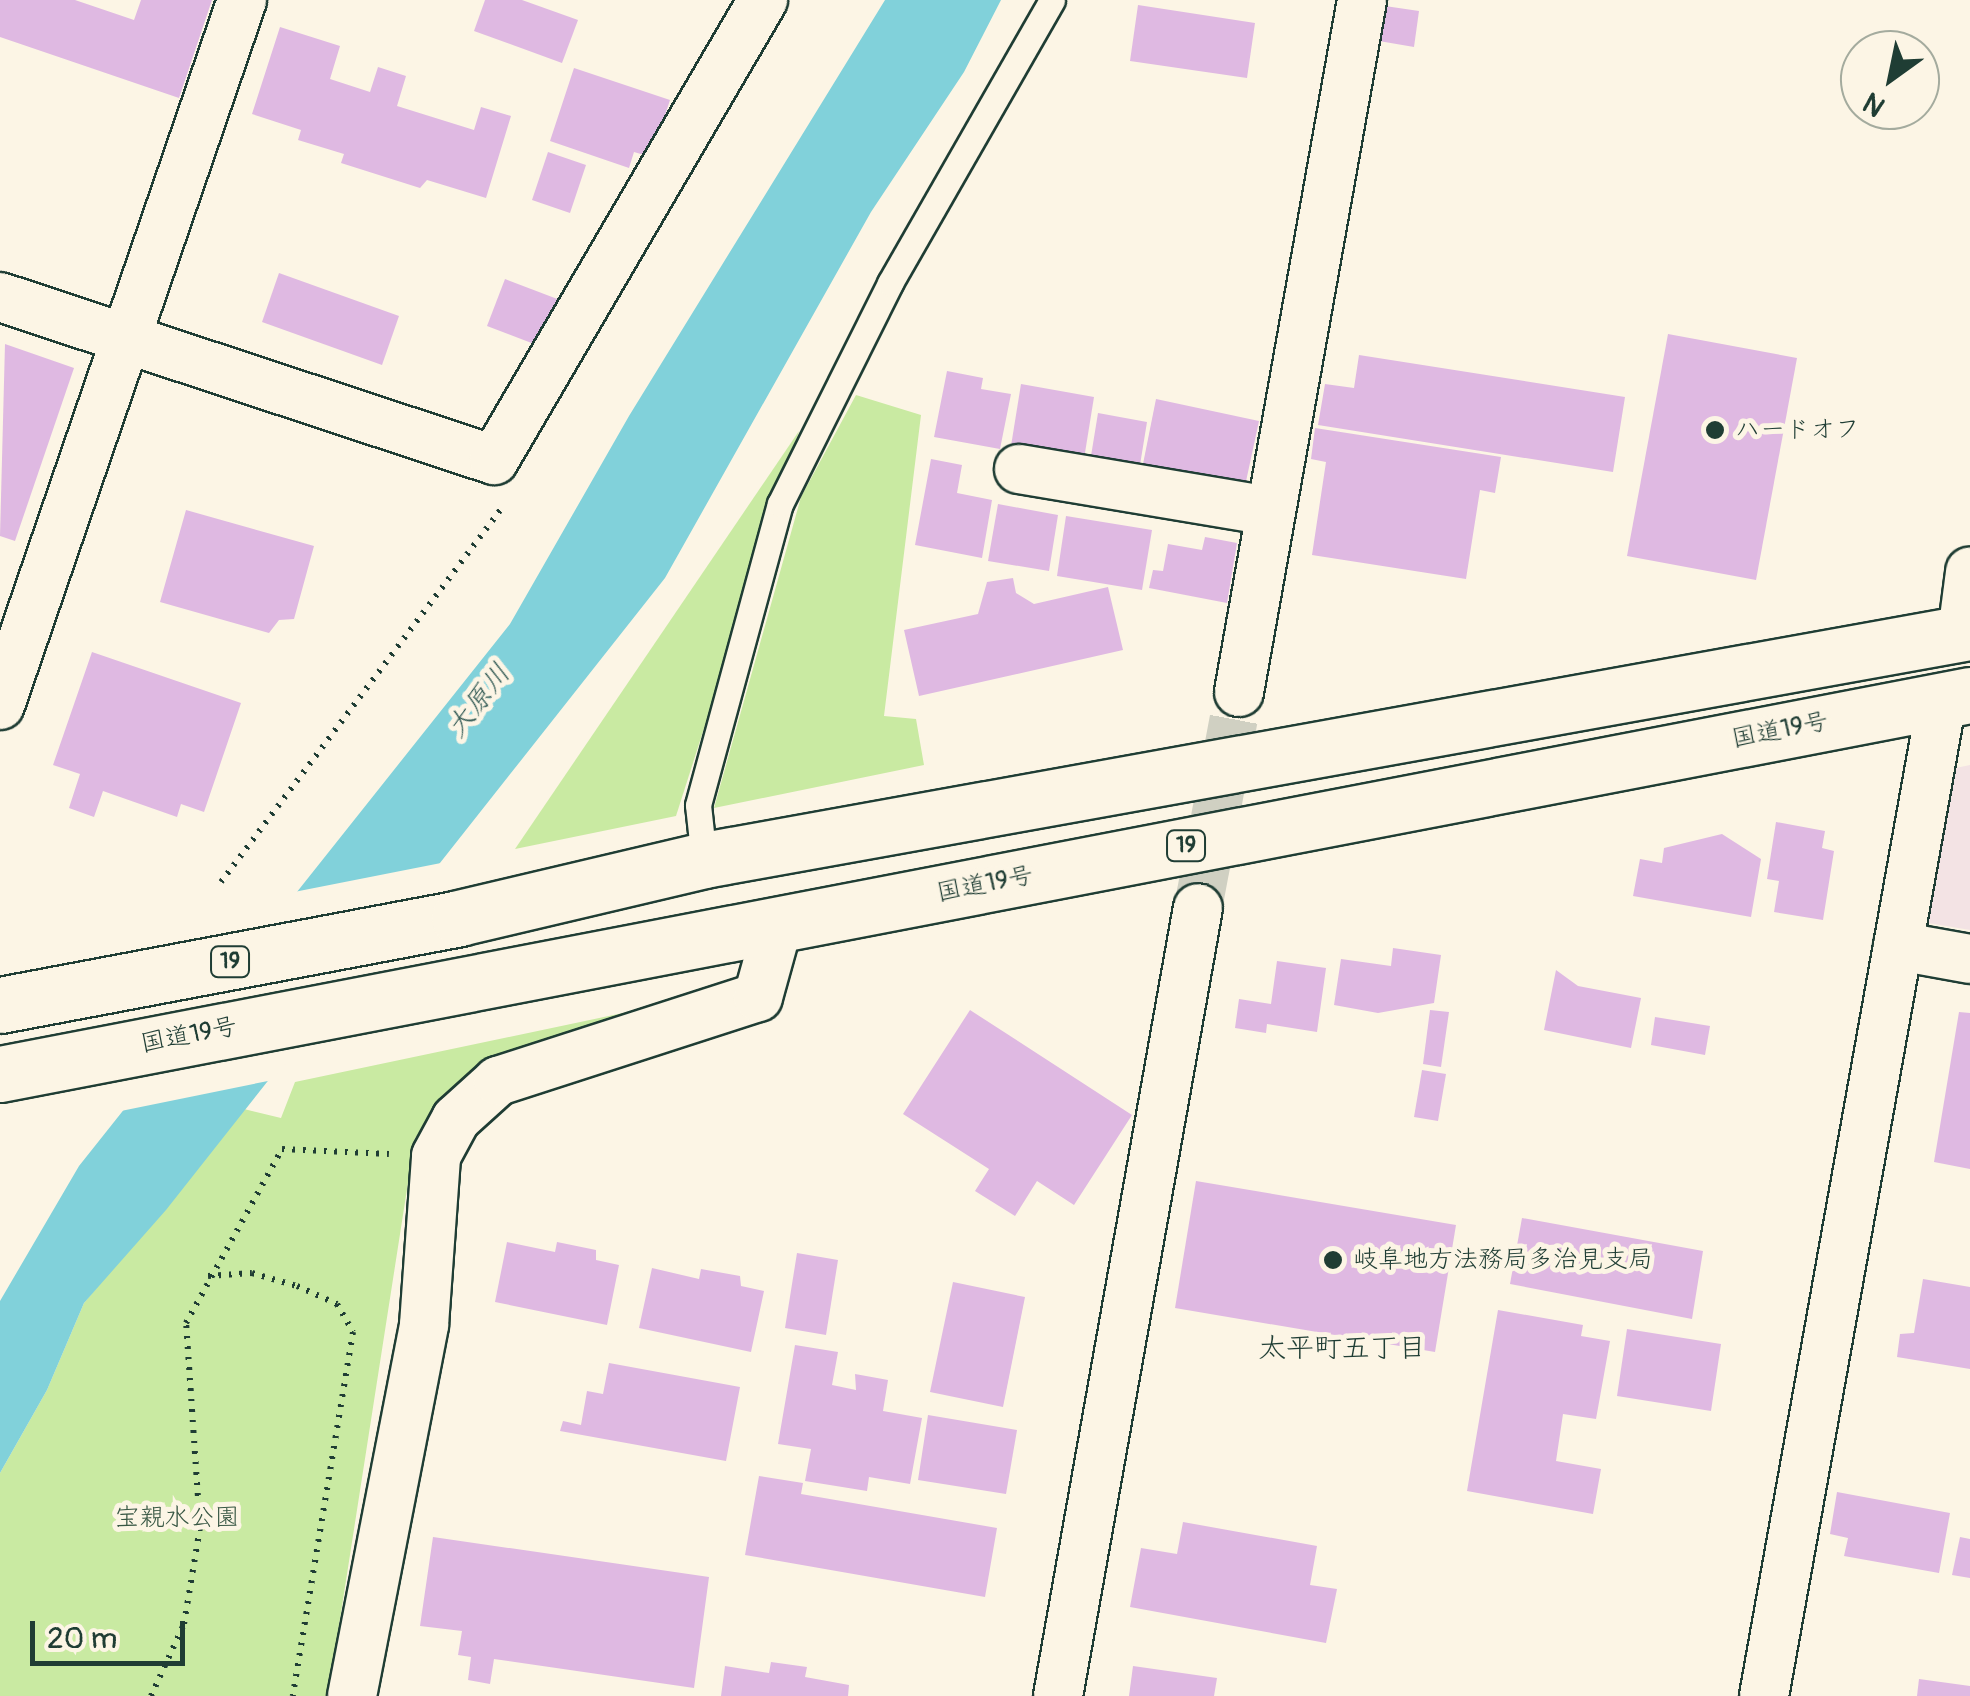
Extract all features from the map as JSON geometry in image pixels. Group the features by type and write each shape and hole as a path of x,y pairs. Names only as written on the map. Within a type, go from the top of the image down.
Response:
{"highway":[{"name":"19","path":"0,1005 459,918 704,860 1966,633"},
{"name":"国道19号","path":"0,1074 1956,697"}],"street":[{"path":"0,705 242,0"},
{"path":"0,297 494,460 762,0"},
{"path":"1239,692 1362,0"},
{"path":"1019,469 1271,510"},
{"path":"1966,633 1970,572"},
{"path":"1764,1696 1898,946 1956,697"},
{"path":"1058,1696 1198,908"},
{"path":"352,1696 424,1325 436,1156 456,1119 498,1081 758,997 778,925"},
{"path":"1898,946 1970,959"}],"lane":[{"path":"704,860 698,805 780,504 890,283 1052,0"}],"path":[{"path":"151,1696 184,1624 200,1527 186,1323 208,1276 282,1149 436,1156"},
{"path":"208,1276 252,1273 297,1286 337,1304 353,1332 293,1696"}],"shaded area":[{"path":"1970,765 1970,930 1928,923 1951,769"}],"green space":[{"path":"856,395 921,415 884,716 916,719 924,765 714,808 801,497"},
{"path":"799,431 676,816 515,849"},
{"name":"宝親水公園","path":"718,993 460,1084 415,1138 328,1696 0,1696 0,1473 47,1390 84,1303 244,1109 281,1118 295,1082"}],"water":[{"name":"大原川","path":"885,0 1001,0 964,72 871,212 665,578 166,1210 84,1303 47,1390 0,1473 0,1301 79,1166 510,624 629,416"}],"pier":[{"path":"441,863 273,1080 116,1112 294,892"}],"building":[{"path":"0,0 75,0 134,20 141,0 212,0 179,98 0,37"},
{"path":"485,0 522,0 578,20 562,63 474,31"},
{"path":"1138,5 1255,23 1247,78 1130,61"},
{"path":"1385,6 1419,11 1414,47 1379,41"},
{"path":"280,27 340,46 330,79 370,92 378,67 406,76 397,106 474,130 481,107 511,116 486,198 427,180 420,188 341,163 344,154 298,140 301,130 252,114"},
{"path":"574,68 670,100 651,157 634,152 629,168 550,141"},
{"path":"548,152 586,165 570,213 532,200"},
{"path":"279,273 399,316 382,365 262,322"},
{"path":"505,279 560,300 542,347 487,326"},
{"path":"1668,334 1797,358 1756,580 1627,556"},
{"path":"5,344 74,368 15,541 0,536"},
{"path":"1359,355 1625,397 1613,472 1318,425 1325,384 1354,388"},
{"path":"947,371 983,378 981,389 1011,394 1000,449 934,437"},
{"path":"1021,384 1094,397 1084,459 1011,446"},
{"path":"1156,399 1259,421 1245,486 1143,464"},
{"path":"1098,413 1147,422 1140,465 1091,456"},
{"path":"1315,428 1501,457 1495,493 1480,490 1466,579 1312,555 1326,462 1311,459"},
{"path":"931,459 962,465 957,493 992,500 982,558 915,545"},
{"path":"998,504 1058,515 1049,571 988,561"},
{"path":"186,510 314,546 294,619 279,620 269,633 160,602"},
{"path":"1066,516 1152,530 1142,590 1057,576"},
{"path":"1205,537 1237,543 1227,603 1149,588 1153,570 1163,571 1168,544 1202,550"},
{"path":"1013,578 1016,593 1034,604 1108,587 1123,650 919,696 904,630 978,614 987,582"},
{"path":"92,652 241,703 204,812 181,804 177,817 103,791 94,817 69,808 80,774 53,765"},
{"path":"1776,822 1825,831 1822,848 1834,851 1823,920 1774,912 1779,881 1767,879"},
{"path":"1722,834 1761,859 1751,917 1633,896 1640,859 1662,863 1664,848"},
{"path":"1393,948 1441,955 1434,1003 1378,1013 1334,1005 1341,959 1391,966"},
{"path":"1277,961 1326,968 1317,1032 1267,1024 1266,1033 1235,1028 1239,999 1271,1004"},
{"path":"1556,970 1578,986 1641,998 1631,1048 1544,1030"},
{"path":"970,1010 1132,1115 1074,1205 1037,1181 1015,1216 975,1191 989,1169 903,1114"},
{"path":"1430,1010 1449,1012 1441,1067 1423,1064"},
{"path":"1959,1012 1970,1013 1970,1169 1934,1162"},
{"path":"1655,1017 1710,1026 1705,1055 1651,1045"},
{"path":"1422,1070 1446,1074 1438,1121 1414,1117"},
{"path":"1196,1181 1456,1225 1435,1352 1175,1308"},
{"path":"1522,1218 1703,1251 1692,1319 1510,1284"},
{"path":"507,1242 555,1252 557,1242 596,1250 596,1260 619,1265 607,1325 495,1302"},
{"path":"797,1253 838,1260 826,1335 785,1328"},
{"path":"652,1268 699,1279 701,1269 740,1276 741,1286 764,1291 751,1352 639,1328"},
{"path":"1923,1279 1970,1287 1970,1369 1897,1357 1900,1334 1914,1333"},
{"path":"953,1282 1025,1297 1003,1407 930,1392"},
{"path":"1498,1310 1583,1325 1581,1336 1610,1341 1596,1419 1563,1414 1556,1461 1601,1469 1593,1514 1467,1491"},
{"path":"1627,1329 1721,1344 1711,1411 1617,1396"},
{"path":"795,1345 838,1352 832,1385 856,1390 855,1374 888,1380 883,1411 922,1418 910,1484 869,1477 867,1491 805,1481 811,1449 778,1444"},
{"path":"609,1363 740,1387 726,1461 560,1431 563,1421 581,1425 587,1391 603,1394"},
{"path":"928,1415 1017,1430 1006,1494 918,1480"},
{"path":"759,1476 803,1483 801,1494 997,1528 985,1597 745,1555"},
{"path":"1837,1492 1950,1513 1939,1573 1844,1556 1848,1538 1830,1534"},
{"path":"1183,1522 1317,1546 1310,1585 1337,1589 1326,1643 1130,1607 1141,1548 1177,1554"},
{"path":"433,1537 709,1577 694,1688 494,1659 490,1684 468,1680 471,1657 458,1655 462,1631 420,1626"},
{"path":"1960,1537 1970,1539 1970,1578 1952,1575"},
{"path":"771,1662 807,1667 805,1677 849,1685 848,1696 721,1696 725,1666 769,1673"},
{"path":"1133,1666 1217,1678 1214,1696 1129,1696"},
{"path":"1919,1679 1970,1686 1970,1696 1917,1696"}],"tunnel":[{"path":"1198,908 1239,692"}],"place":[{"name":"ハードオフ","path":"1715,430"},
{"name":"岐阜地方法務局多治見支局","path":"1333,1260"}],"district":[{"name":"太平町五丁目","path":"1342,1349"}]}
